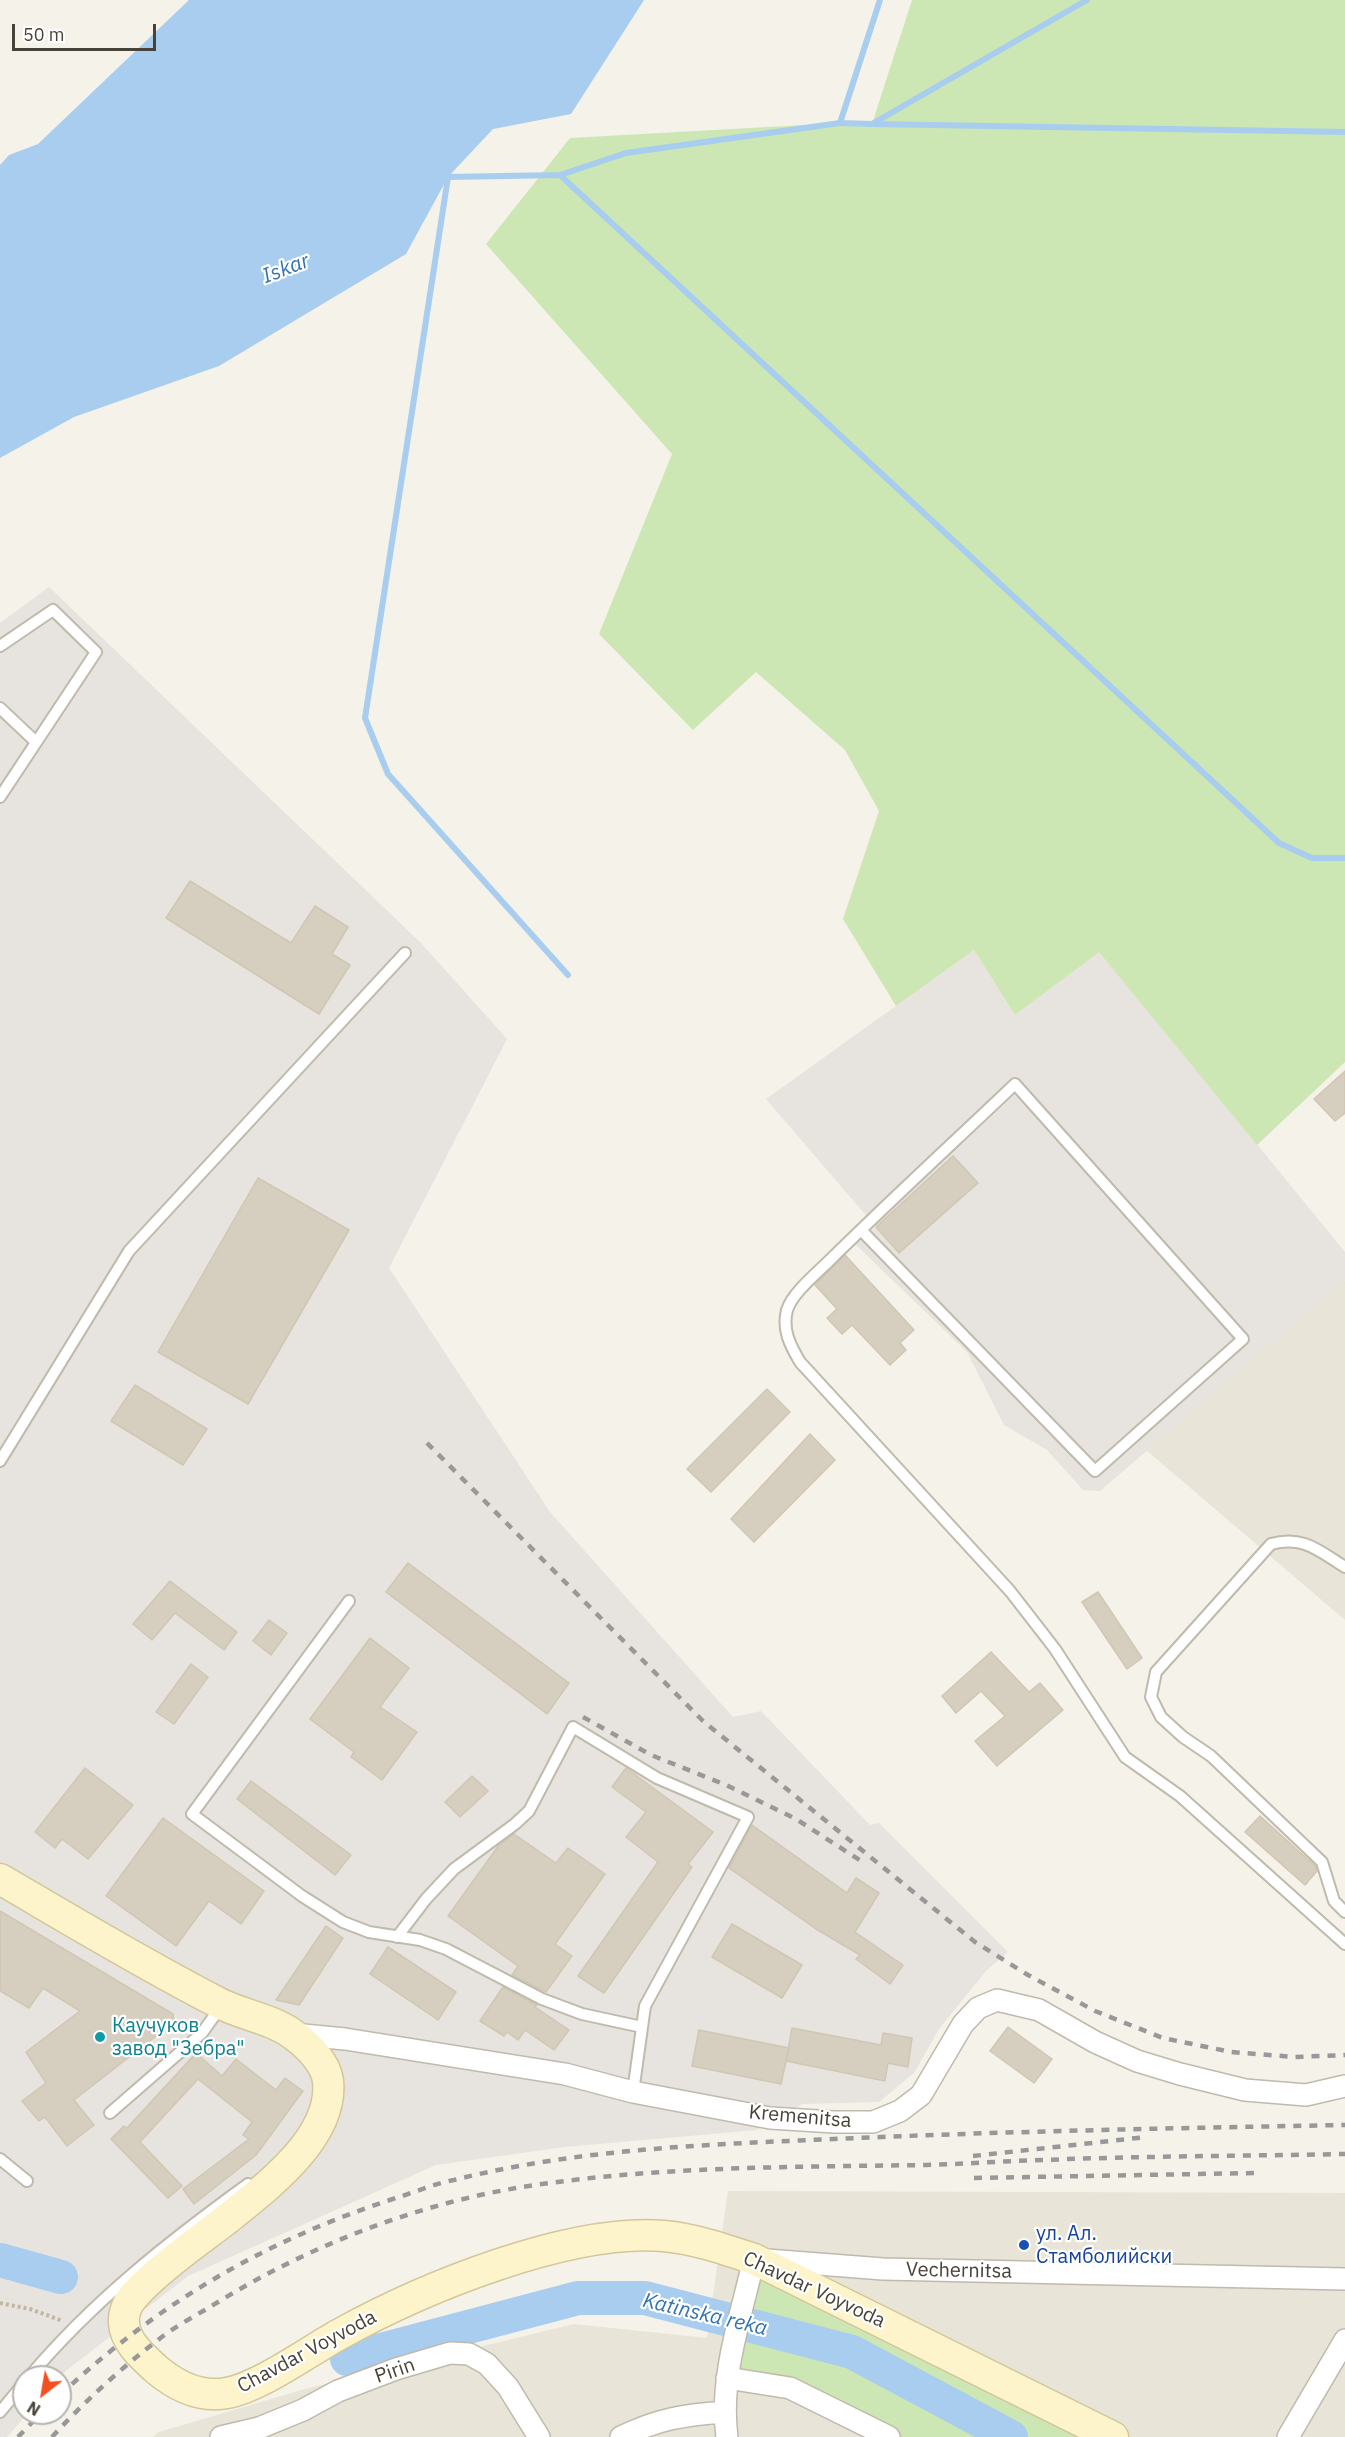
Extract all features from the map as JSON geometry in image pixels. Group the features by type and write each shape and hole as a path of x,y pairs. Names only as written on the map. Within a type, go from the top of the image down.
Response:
{"street":[{"name":"Chavdar Voyvoda","path":"0,1880 140,1961 222,2005 294,2034 316,2055 328,2079 326,2105 313,2136 263,2191 154,2278 132,2298 126,2308 125,2328 136,2349 160,2372 179,2385 201,2394 226,2394 247,2388 342,2332 440,2286 499,2265 558,2248 625,2235 664,2236 697,2241 754,2259 1113,2437"},
{"name":"Kremenitsa","path":"294,2034 345,2039 565,2074 633,2092 770,2118 834,2122 873,2121 900,2111 921,2095 963,2024 978,2008 997,2000 1039,2010 1095,2042 1137,2061 1180,2074 1245,2090 1306,2095 1345,2086"},
{"name":"Vechernitsa","path":"754,2259 883,2269 1345,2278"},
{"path":"727,2437 724,2412 727,2378 754,2259"},
{"path":"1288,2437 1345,2340"},
{"name":"Pirin","path":"221,2437 259,2428 303,2410 338,2391 396,2369 450,2353 469,2354 487,2364 508,2387 539,2437"},
{"path":"727,2378 790,2388 889,2437"},
{"path":"621,2437 647,2424 682,2416 724,2412"}],"lane":[{"path":"0,646 53,610 96,652 0,797"},
{"path":"0,708 36,742"},
{"path":"0,1461 129,1251 405,953"},
{"path":"861,1230 1095,1471 1243,1339 1015,1084 861,1230 801,1290 788,1308 785,1323 788,1341 800,1362 1010,1591 1055,1649 1125,1756 1180,1796 1345,1944"},
{"path":"1345,1567 1308,1545 1289,1540 1271,1545 1156,1672 1151,1697 1161,1717 1183,1737 1211,1756 1322,1862 1334,1900 1345,1911"},
{"path":"349,1601 192,1814 302,1896 343,1922 369,1932 420,1940 446,1949 485,1971 582,2014 642,2027"},
{"path":"397,1937 426,1899 454,1869 529,1812 573,1727 657,1778 748,1817 645,2006 633,2092"},
{"path":"110,2113 202,2033 222,2005"},
{"path":"40,2365 75,2325 165,2244 313,2136"},
{"path":"0,2159 27,2181"},
{"path":"0,2412 12,2398"}],"path":[{"path":"0,2303 30,2308 75,2325"}],"shaded area":[{"path":"49,587 421,943 507,1039 389,1268 550,1512 733,1717 761,1711 870,1825 879,1823 1008,1952 986,1971 939,2029 914,2073 879,2102 802,2104 757,2130 565,2147 436,2165 188,2276 72,2366 12,2365 12,2425 18,2425 7,2437 0,2437 0,623"},
{"path":"974,950 1015,1015 1099,951 1345,1252 1345,1280 1100,1491 1083,1490 1047,1450 1004,1425 967,1352 854,1243 876,1227 766,1099"},
{"path":"1345,1280 1345,1620 1146,1450"},
{"path":"728,2191 1345,2193 1345,2437 153,2437 159,2432 305,2389 574,2324 707,2338"}],"green space":[{"path":"912,0 1345,0 1345,1062 1257,1145 1099,952 1015,1015 974,950 896,1006 843,919 879,811 845,750 756,672 693,730 599,634 672,454 486,244 570,138 840,123 872,124"},
{"path":"754,2259 1113,2437 889,2437 849,2416 727,2378"}],"water":[{"name":"Iskar","path":"189,0 644,0 571,114 493,129 448,177 406,254 219,366 74,417 0,458 0,165 9,155 38,144"}],"building":[{"path":"190,881 291,943 315,906 348,927 332,954 350,965 319,1014 166,918"},
{"path":"1345,1071 1345,1113 1335,1121 1314,1099"},
{"path":"953,1156 978,1183 899,1253 876,1227"},
{"path":"258,1178 349,1230 248,1404 158,1352"},
{"path":"845,1255 914,1330 900,1343 906,1350 890,1365 852,1325 842,1334 827,1318 837,1309 815,1285"},
{"path":"135,1385 207,1429 183,1465 111,1421"},
{"path":"767,1389 790,1412 711,1492 687,1469"},
{"path":"810,1434 835,1460 754,1542 731,1519"},
{"path":"408,1563 569,1683 547,1714 386,1592"},
{"path":"170,1581 237,1632 224,1650 175,1613 152,1640 133,1624"},
{"path":"1098,1592 1142,1658 1127,1669 1082,1602"},
{"path":"269,1620 287,1633 271,1655 253,1641"},
{"path":"370,1638 409,1668 380,1707 417,1732 382,1780 351,1757 354,1752 310,1719"},
{"path":"991,1652 1029,1692 1040,1683 1063,1710 997,1766 975,1741 1005,1716 981,1691 956,1713 942,1696"},
{"path":"191,1664 208,1677 174,1724 156,1712"},
{"path":"85,1768 133,1805 88,1859 62,1839 55,1848 35,1832"},
{"path":"626,1768 713,1832 688,1864 692,1867 604,1993 578,1976 658,1862 626,1837 646,1812 612,1787"},
{"path":"472,1776 488,1791 460,1817 445,1802"},
{"path":"251,1781 351,1855 335,1875 237,1799"},
{"path":"1260,1816 1315,1866 1317,1871 1305,1885 1245,1832"},
{"path":"163,1818 264,1891 241,1924 209,1901 176,1946 106,1896"},
{"path":"752,1825 847,1893 856,1878 879,1893 855,1932 903,1965 890,1984 856,1959 860,1955 816,1929 729,1868"},
{"path":"514,1834 556,1863 568,1848 605,1874 555,1944 572,1956 546,1992 512,1975 518,1966 448,1916 499,1845"},
{"name":"Каучуков завод \"Зебра\"","path":"0,1911 173,2014 174,2022 74,2100 94,2125 67,2146 45,2117 39,2121 22,2101 46,2083 26,2052 80,2011 43,1988 29,2008 0,1991"},
{"path":"732,1924 802,1965 782,1998 712,1957"},
{"path":"326,1926 343,1938 299,2005 276,2000"},
{"path":"388,1947 456,1992 438,2020 370,1974"},
{"path":"503,1987 537,2005 535,2007 569,2030 554,2050 525,2030 518,2040 507,2032 504,2036 480,2021"},
{"path":"1008,2027 1052,2059 1034,2083 990,2051"},
{"path":"792,2028 881,2045 883,2033 912,2038 908,2067 888,2063 885,2081 786,2061"},
{"path":"699,2030 789,2048 781,2084 692,2066"},
{"path":"196,2053 222,2076 236,2059 276,2090 285,2078 303,2091 256,2155 194,2204 183,2189 249,2139 243,2135 252,2122 198,2079 140,2142 182,2186 168,2198 111,2139 124,2126 127,2128"}],"waterway":[{"path":"560,175 626,153 840,123 880,0"},
{"path":"840,123 872,124 1087,0"},
{"path":"872,124 1345,132"},
{"path":"568,975 388,774 365,718 448,177 560,175 1279,843 1312,858 1345,858"},
{"name":"Katinska reka","path":"0,2260 61,2277"},
{"name":"Katinska reka","path":"347,2359 578,2298 645,2298 852,2352 1011,2437"}],"railway":[{"path":"427,1443 703,1721 975,1942 1028,1975 1095,2011 1163,2038 1231,2052 1295,2057 1345,2055"},
{"path":"583,1717 651,1755 726,1785 796,1819 861,1861"},
{"path":"72,2385 136,2331 176,2303 259,2254 303,2233 396,2198 439,2184 503,2169 603,2154 756,2142 1040,2132 1345,2125"},
{"path":"973,2156 1146,2137"},
{"path":"52,2437 103,2386 158,2340 246,2286 283,2266 360,2232 400,2217 481,2195 572,2180 673,2171 926,2165 1028,2160 1345,2154"},
{"path":"974,2178 1254,2173"},
{"path":"18,2437 30,2425"}],"place":[{"name":"Каучуков завод \"Зебра\"","path":"100,2037"},
{"name":"ул. Ал. Стамболийски","path":"1024,2245"}]}
